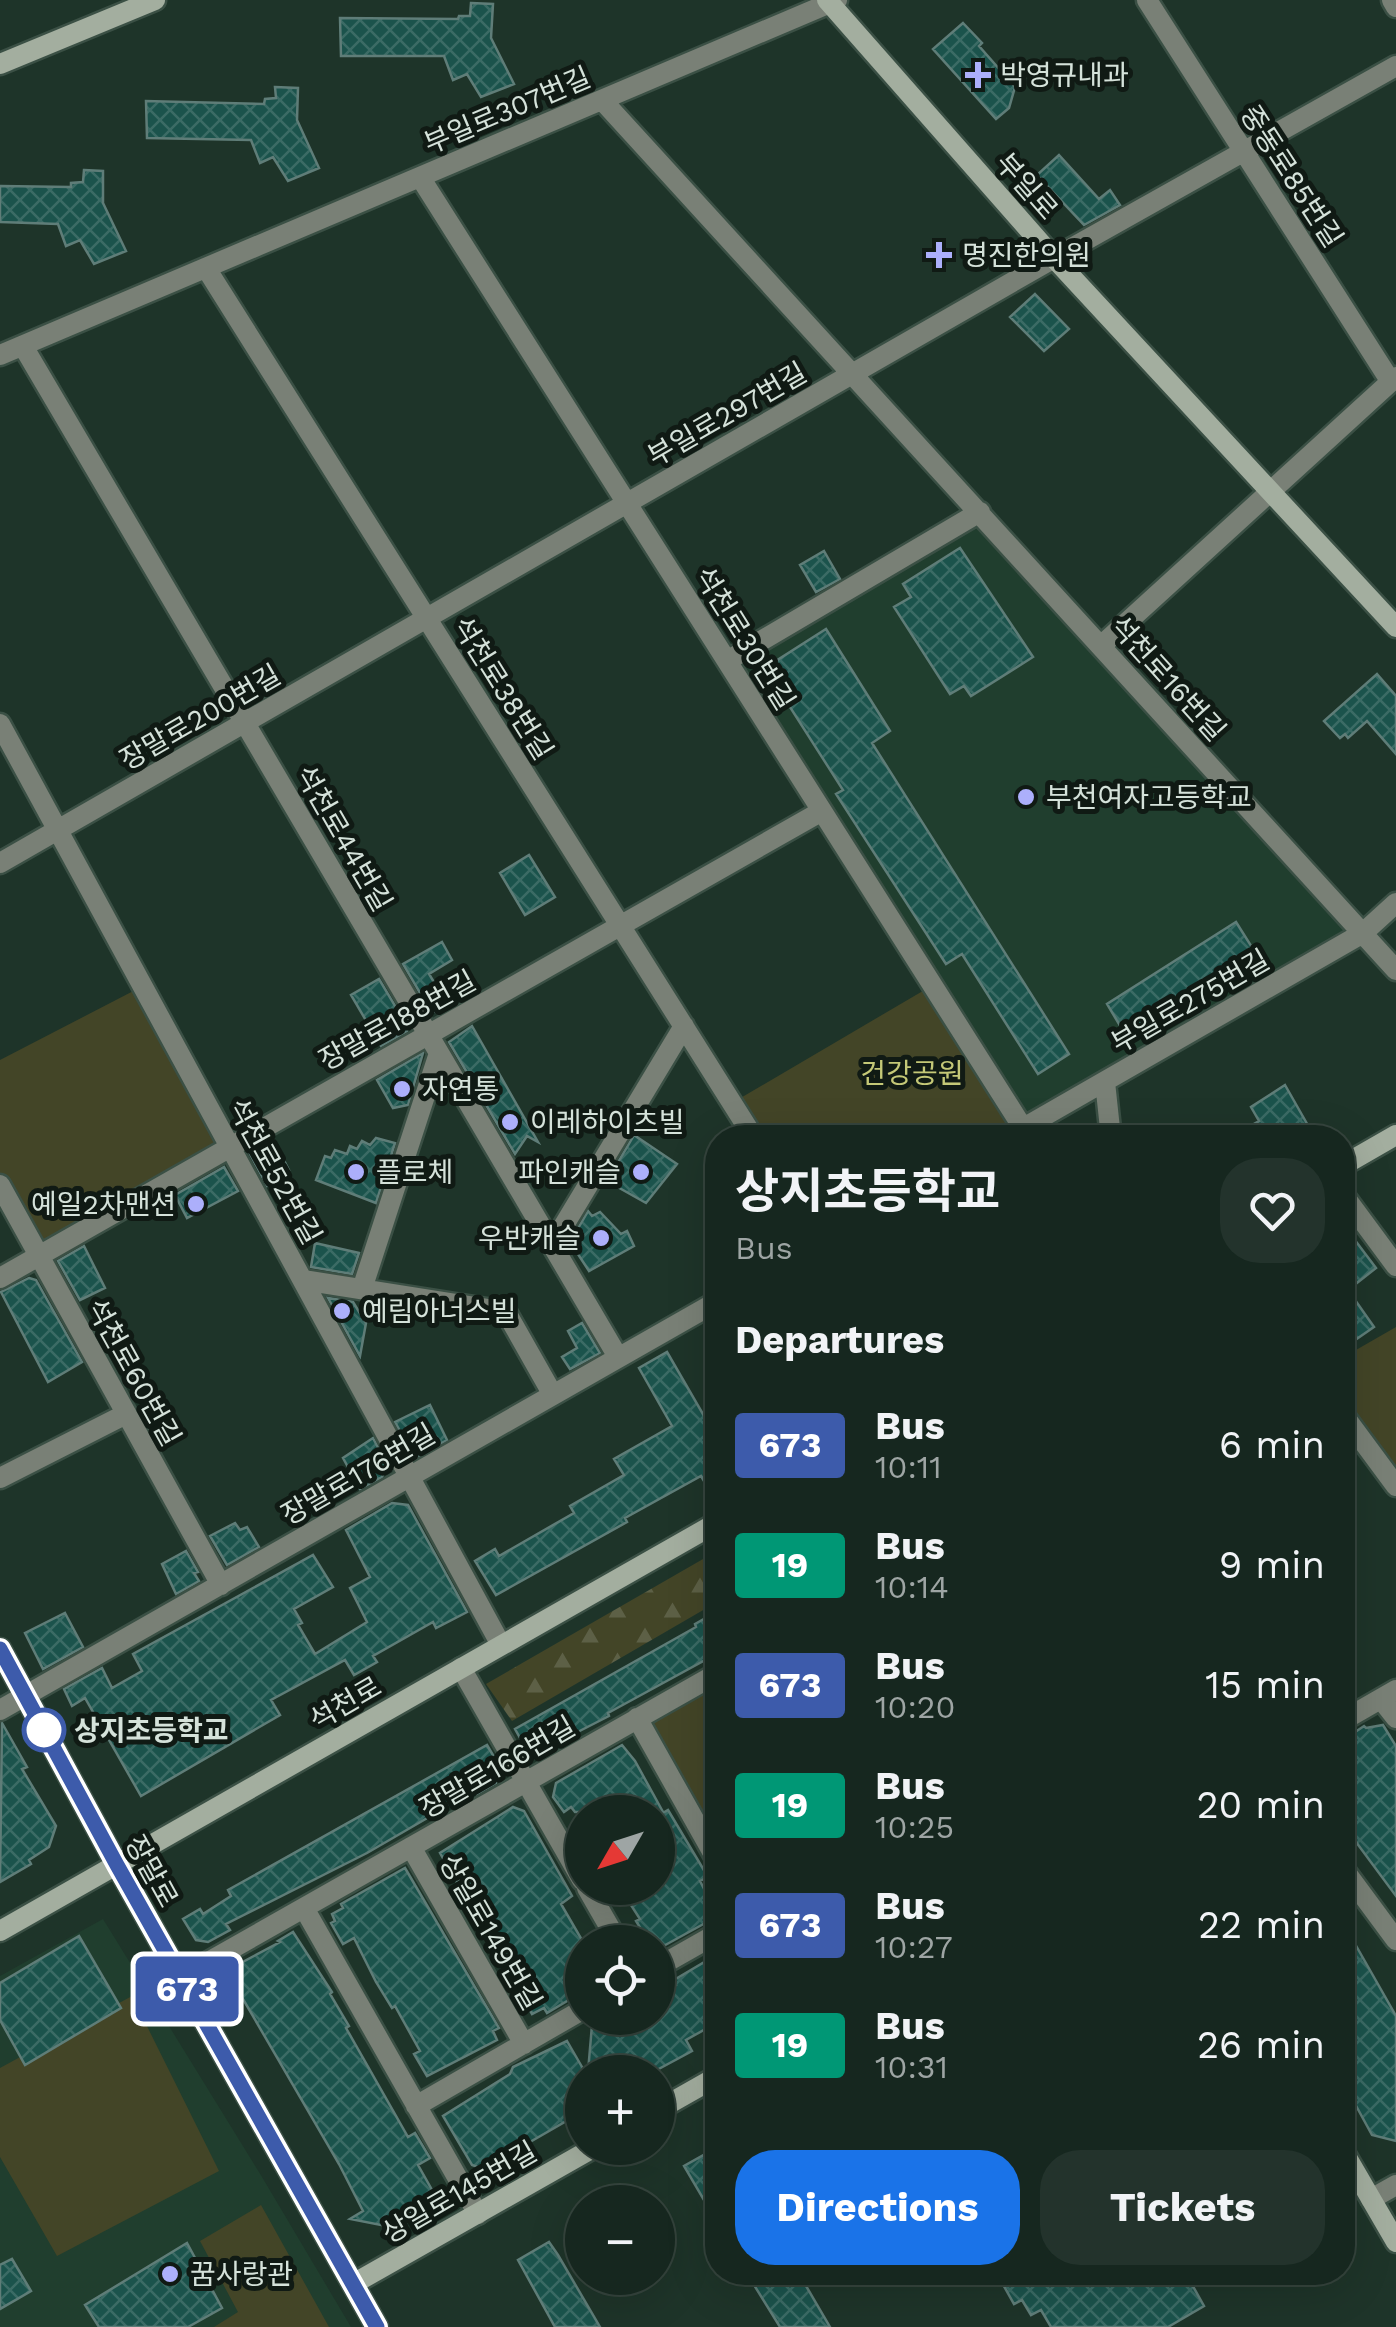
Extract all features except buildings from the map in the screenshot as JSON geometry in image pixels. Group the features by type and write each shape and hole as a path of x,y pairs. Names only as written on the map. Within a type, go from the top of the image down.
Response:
{"street":[{"path":"0,64 155,0"},
{"name":"중동로85번길","path":"1147,0 1393,379"},
{"path":"1392,0 1396,6"},
{"name":"부일로307번길","path":"0,355 831,1"},
{"name":"부일로","path":"831,1 1054,258 1396,627"},
{"name":"부일로297번길","path":"427,618 1396,66"},
{"name":"석천로16번길","path":"602,100 1396,970"},
{"name":"석천로30번길","path":"420,177 822,810 1009,1125"},
{"name":"석천로38번길","path":"206,268 746,1125"},
{"name":"석천로44번길","path":"23,346 618,1358"},
{"path":"1102,645 1393,379"},
{"path":"727,661 980,512"},
{"name":"장말로200번길","path":"0,863 427,618"},
{"name":"석천로52번길","path":"0,724 500,1645"},
{"name":"장말로188번길","path":"0,1278 822,810"},
{"name":"부일로275번길","path":"1028,1125 1363,933 1396,903"},
{"path":"552,1245 684,1026"},
{"path":"362,1289 439,1054"},
{"path":"1105,1082 1110,1125"},
{"path":"1355,1159 1396,1135"},
{"name":"석천로60번길","path":"0,1185 220,1585"},
{"path":"1355,1211 1396,1266"},
{"path":"303,1280 506,1312 553,1394"},
{"name":"장말로176번길","path":"0,1710 705,1308"},
{"path":"0,1478 126,1414"},
{"path":"1355,1431 1396,1486"},
{"name":"석천로","path":"0,1931 705,1529"},
{"name":"장말로","path":"0,1649 377,2327"},
{"path":"461,1668 565,1850"},
{"name":"장말로166번길","path":"180,1978 705,1680"},
{"path":"1355,1714 1389,1694 1396,1718"},
{"path":"637,1718 705,1839"},
{"name":"상일로149번길","path":"411,1847 524,2044"},
{"path":"1355,1885 1396,1940"},
{"path":"304,1908 478,2214"},
{"path":"675,1958 705,1941"},
{"name":"상일로149번길","path":"416,2106 565,2020"},
{"path":"675,2100 705,2083"},
{"name":"상일로145번길","path":"353,2284 565,2164"},
{"path":"1355,2171 1396,2242"},
{"path":"1371,2198 1396,2184"}],"shaded area":[{"name":"부천여자고등학교","path":"980,512 1363,933 1028,1125 1021,1125 727,661"},
{"path":"103,1919 351,2327 0,2327 0,1976"}],"green space":[{"name":"건강공원","path":"933,985 1021,1125 746,1125 732,1103"},
{"path":"143,986 230,1145 39,1256 0,1185 0,1060"},
{"path":"1396,1327 1396,1486 1355,1430 1355,1351"},
{"path":"705,1558 705,1609 512,1721 486,1684"},
{"path":"705,1680 705,1840 637,1718"},
{"path":"132,1996 219,2171 57,2256 0,2157 0,2068"},
{"path":"261,2205 329,2327 214,2327 238,2312 200,2241"}],"bus line":[{"name":"673","path":"0,1649 377,2327"}],"place":[{"name":"박영규내과","path":"978,75"},
{"name":"명진한의원","path":"939,255"},
{"name":"부천여자고등학교","path":"1026,797"},
{"name":"자연통","path":"402,1089"},
{"name":"이레하이츠빌","path":"510,1122"},
{"name":"플로체","path":"356,1172"},
{"name":"파인캐슬","path":"641,1172"},
{"name":"예일2차맨션","path":"196,1204"},
{"name":"우반캐슬","path":"601,1238"},
{"name":"예림아너스빌","path":"342,1311"},
{"name":"상지초등학교","path":"44,1730"},
{"name":"꿈사랑관","path":"170,2274"}]}
